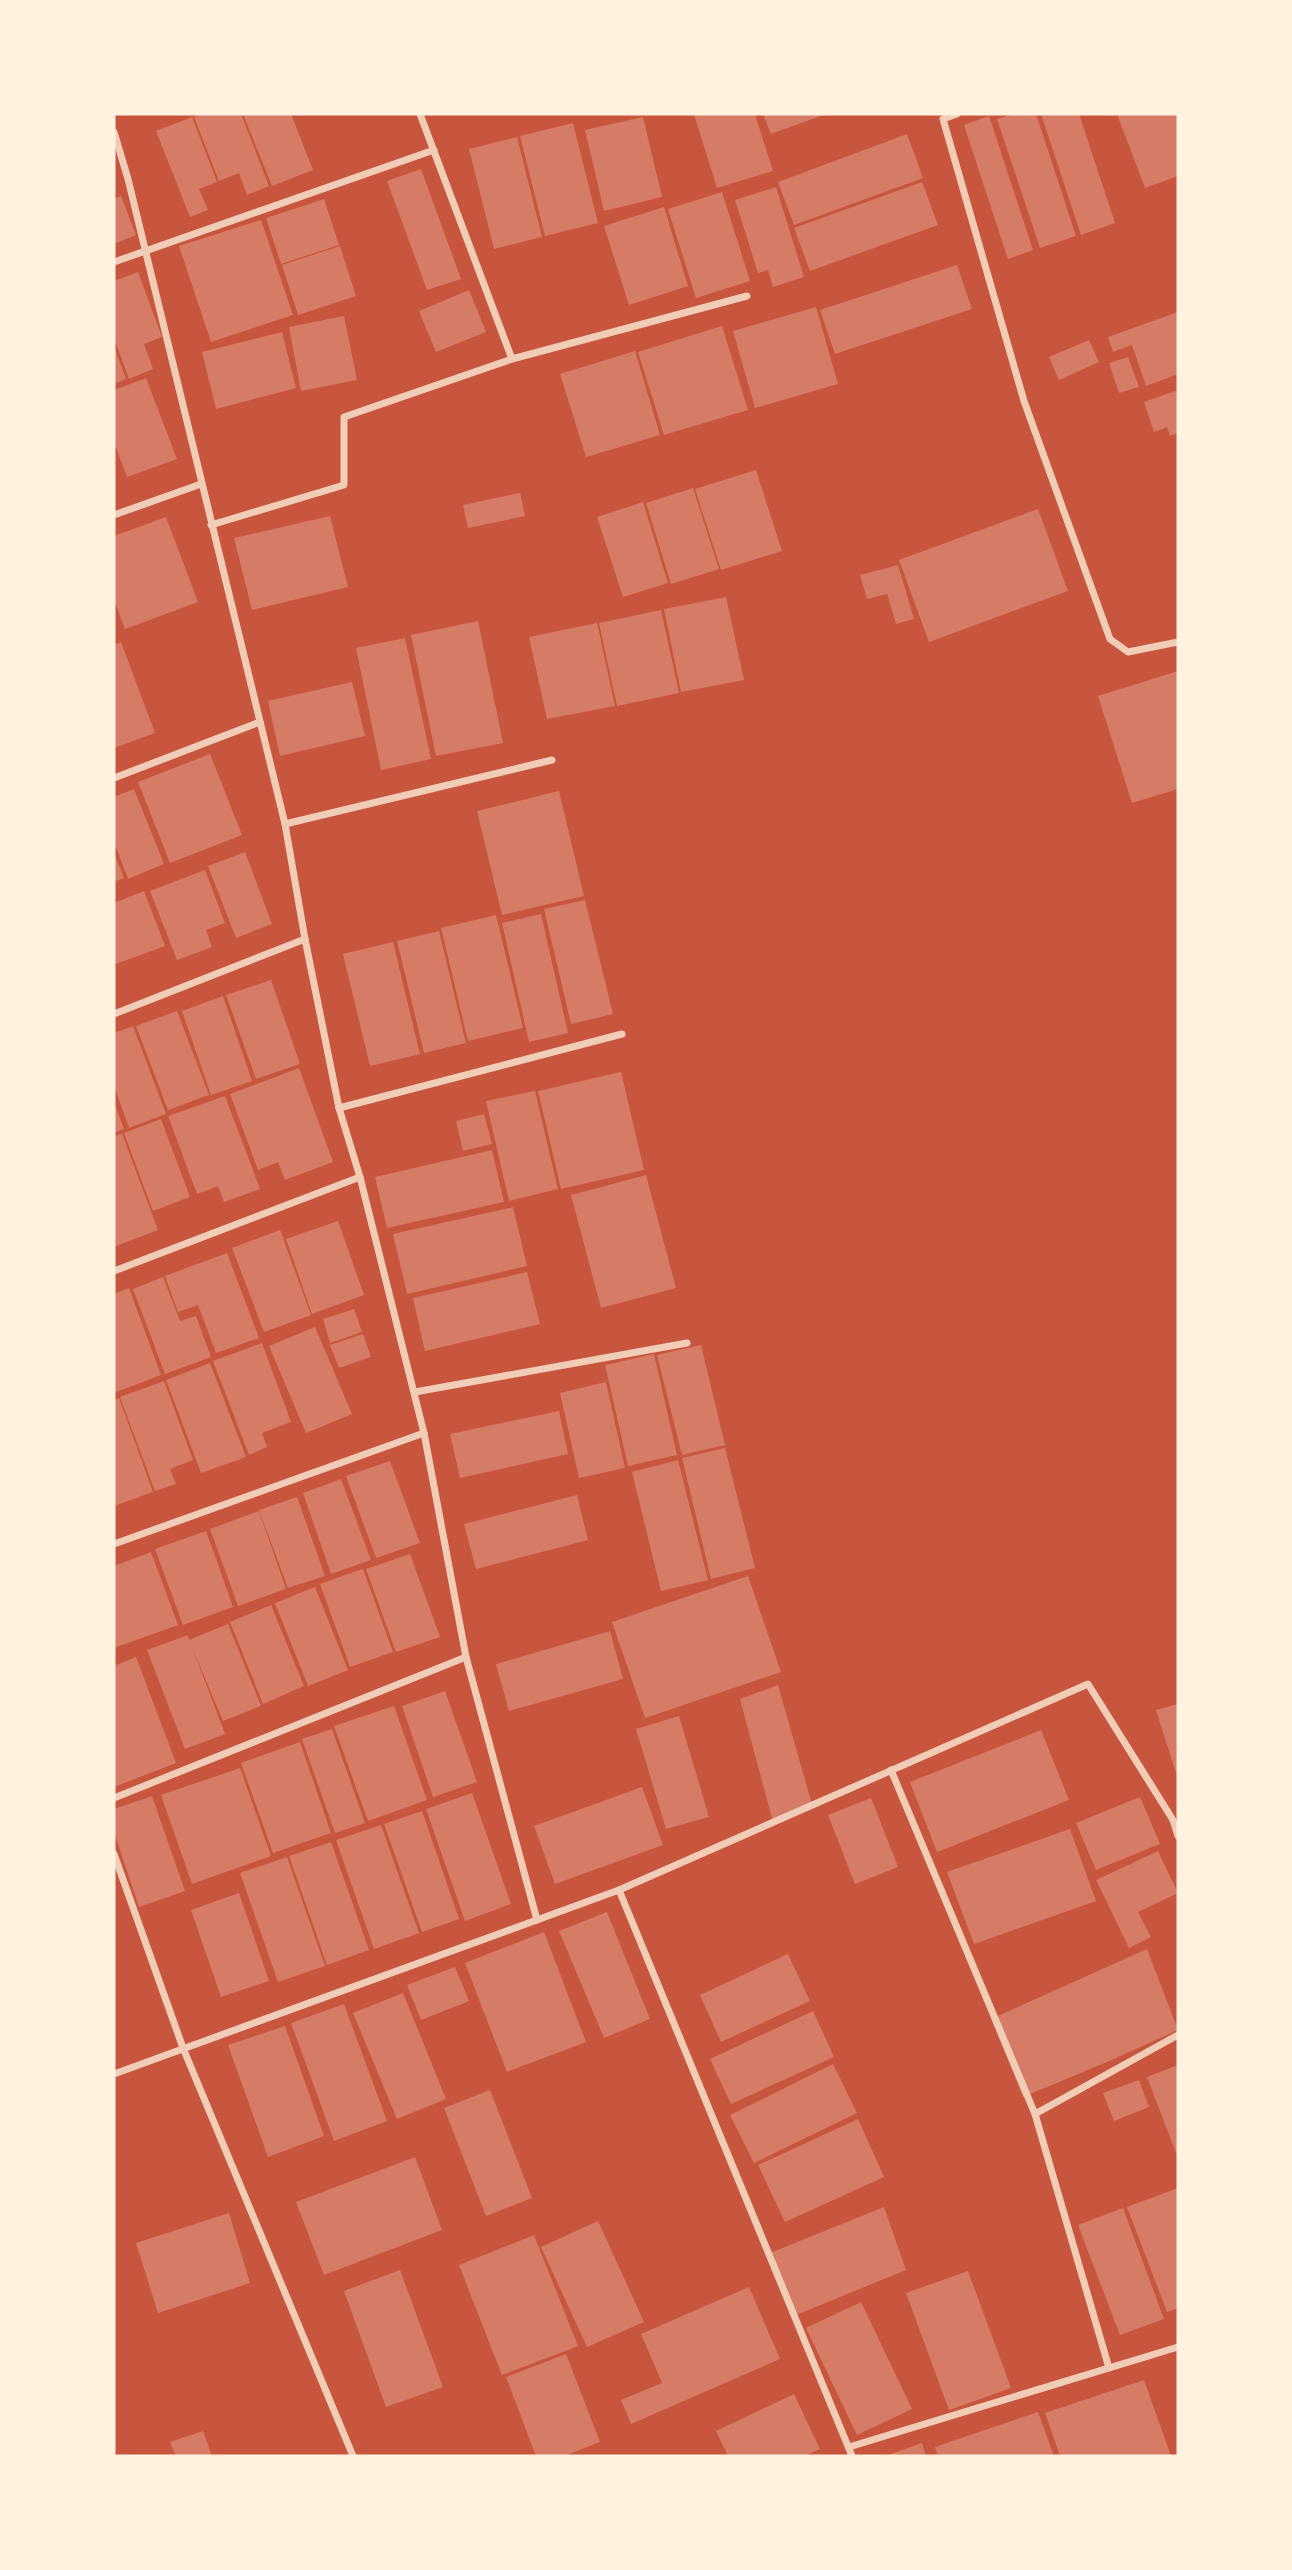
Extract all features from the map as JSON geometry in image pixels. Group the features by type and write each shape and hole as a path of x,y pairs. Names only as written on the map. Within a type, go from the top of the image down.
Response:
{"street":[{"path":"421,114 512,359"},
{"path":"957,114 943,119 1016,374 1110,639 1128,652 1178,642"},
{"path":"114,132 128,178 285,824 304,939 340,1108 415,1392 466,1657 537,1920"},
{"path":"114,262 434,150"},
{"path":"211,525 344,485 344,417 512,359 747,296"},
{"path":"114,515 201,484"},
{"path":"114,778 260,722"},
{"path":"285,824 552,760"},
{"path":"114,1014 304,939"},
{"path":"340,1108 622,1034"},
{"path":"114,1271 360,1177"},
{"path":"415,1392 687,1343"},
{"path":"114,1544 424,1433"},
{"path":"114,1798 466,1657"},
{"path":"114,2074 620,1890 1088,1684 1172,1820 1178,1836"},
{"path":"891,1770 1035,2114 1109,2368"},
{"path":"114,1854 183,2048 353,2456"},
{"path":"620,1890 852,2456"},
{"path":"1035,2114 1178,2035"},
{"path":"849,2447 1178,2347"}],"building":[{"path":"201,114 241,114 269,186 247,195 239,173 219,181 194,117"},
{"path":"243,114 291,114 313,170 272,186"},
{"path":"694,114 755,114 773,171 717,188"},
{"path":"763,114 826,114 771,134"},
{"path":"1014,114 1036,114 1076,236 1040,248 997,119"},
{"path":"1041,114 1079,114 1115,223 1081,235"},
{"path":"1117,114 1176,114 1178,176 1145,188"},
{"path":"989,116 1033,250 1008,259 964,125"},
{"path":"192,117 217,182 199,189 208,210 190,217 156,131"},
{"path":"643,117 662,197 604,211 585,130"},
{"path":"573,123 598,223 545,236 520,136"},
{"path":"907,134 923,178 794,225 778,182"},
{"path":"517,137 542,237 494,249 469,149"},
{"path":"421,169 461,279 427,290 387,181"},
{"path":"922,182 938,225 810,271 794,228"},
{"path":"776,187 804,277 773,287 768,270 758,273 735,200"},
{"path":"722,192 750,281 696,298 668,209"},
{"path":"121,196 136,235 114,244 114,199"},
{"path":"324,199 339,245 281,264 266,218"},
{"path":"664,207 688,286 629,305 604,226"},
{"path":"261,220 293,315 211,342 179,246"},
{"path":"340,246 356,296 298,315 282,265"},
{"path":"957,265 972,309 835,354 820,310"},
{"path":"138,272 162,337 144,344 153,369 129,379 114,338 114,281"},
{"path":"469,290 486,332 436,352 419,311"},
{"path":"816,307 838,384 755,408 733,331"},
{"path":"1178,312 1178,374 1146,386 1132,345 1113,352 1108,337"},
{"path":"344,316 357,380 301,391 289,327"},
{"path":"722,326 748,410 664,435 638,352"},
{"path":"282,332 296,388 216,409 202,352"},
{"path":"1089,340 1099,362 1059,380 1049,357"},
{"path":"114,346 126,379 114,384"},
{"path":"635,351 660,435 586,457 560,374"},
{"path":"1128,357 1139,387 1119,393 1109,363"},
{"path":"146,378 177,459 127,477 114,442 114,390"},
{"path":"1178,390 1178,433 1170,436 1167,427 1154,432 1144,402"},
{"path":"756,470 782,551 721,570 695,489"},
{"path":"693,488 719,569 671,584 646,503"},
{"path":"520,493 525,516 468,528 463,505"},
{"path":"643,502 668,583 623,597 597,517"},
{"path":"1038,509 1068,591 929,642 899,560"},
{"path":"330,516 348,587 252,610 234,538"},
{"path":"166,517 198,602 125,629 114,600 114,536"},
{"path":"898,565 914,619 896,624 887,594 867,599 860,575"},
{"path":"726,597 744,680 681,692 664,609"},
{"path":"661,610 679,693 617,706 599,623"},
{"path":"478,621 503,743 436,756 411,635"},
{"path":"597,623 615,706 547,719 529,637"},
{"path":"405,638 431,759 381,770 356,648"},
{"path":"121,642 155,733 114,748 114,645"},
{"path":"1178,671 1178,789 1132,803 1098,696"},
{"path":"352,682 365,736 280,756 268,701"},
{"path":"210,754 242,835 170,863 138,782"},
{"path":"134,789 164,864 128,879 114,842 114,797"},
{"path":"559,791 584,896 502,915 477,811"},
{"path":"245,852 272,924 236,938 208,866"},
{"path":"114,853 124,878 114,882"},
{"path":"205,870 225,923 206,930 212,947 177,960 150,891"},
{"path":"144,891 165,946 116,964 114,903"},
{"path":"585,900 613,1014 571,1024 544,909"},
{"path":"541,914 568,1033 529,1042 502,923"},
{"path":"496,915 523,1028 468,1041 441,928"},
{"path":"439,931 466,1043 424,1053 397,941"},
{"path":"393,942 420,1054 370,1066 343,954"},
{"path":"271,980 300,1064 256,1079 226,995"},
{"path":"223,996 252,1081 211,1095 182,1011"},
{"path":"177,1011 209,1095 168,1110 136,1026"},
{"path":"133,1026 166,1114 129,1128 114,1086 114,1033"},
{"path":"299,1068 333,1162 285,1180 278,1162 258,1170 230,1094"},
{"path":"621,1072 644,1170 561,1189 538,1091"},
{"path":"535,1091 558,1189 509,1201 486,1101"},
{"path":"225,1096 260,1189 224,1202 218,1186 197,1194 168,1116"},
{"path":"114,1102 124,1129 114,1133"},
{"path":"484,1114 492,1144 463,1151 456,1121"},
{"path":"161,1119 190,1197 153,1211 124,1133"},
{"path":"122,1134 158,1230 116,1246 114,1136"},
{"path":"492,1150 504,1202 387,1228 375,1177"},
{"path":"646,1175 676,1288 601,1308 571,1195"},
{"path":"513,1207 527,1266 407,1294 393,1234"},
{"path":"338,1221 364,1295 312,1314 286,1239"},
{"path":"280,1230 311,1315 264,1332 232,1248"},
{"path":"227,1253 259,1338 216,1353 198,1305 178,1312 165,1276"},
{"path":"527,1272 540,1324 425,1351 413,1298"},
{"path":"163,1277 180,1321 196,1316 211,1357 165,1374 133,1289"},
{"path":"129,1288 161,1375 116,1392 114,1294"},
{"path":"354,1309 362,1332 330,1343 323,1319"},
{"path":"315,1327 352,1414 306,1433 269,1346"},
{"path":"363,1334 371,1357 339,1368 330,1345"},
{"path":"262,1343 291,1422 262,1433 267,1447 249,1455 213,1361"},
{"path":"701,1345 725,1445 682,1455 657,1355"},
{"path":"654,1354 677,1455 628,1466 605,1365"},
{"path":"210,1363 246,1457 201,1473 166,1380"},
{"path":"164,1381 193,1460 170,1469 176,1484 155,1491 120,1397"},
{"path":"606,1382 625,1468 579,1478 560,1393"},
{"path":"119,1398 153,1492 114,1506 114,1400"},
{"path":"559,1411 568,1454 460,1478 450,1434"},
{"path":"725,1448 755,1568 711,1579 682,1458"},
{"path":"678,1460 708,1580 661,1591 632,1472"},
{"path":"390,1461 420,1543 376,1558 346,1476"},
{"path":"341,1479 371,1560 331,1574 303,1493"},
{"path":"577,1495 588,1540 476,1569 464,1524"},
{"path":"297,1497 325,1576 288,1588 259,1510"},
{"path":"259,1511 286,1589 238,1606 210,1529"},
{"path":"206,1531 233,1607 183,1625 155,1549"},
{"path":"151,1552 178,1625 114,1648 114,1566"},
{"path":"410,1554 440,1637 396,1652 366,1569"},
{"path":"363,1569 393,1652 350,1667 320,1584"},
{"path":"748,1576 781,1672 645,1718 612,1622"},
{"path":"315,1587 348,1670 308,1686 275,1603"},
{"path":"271,1605 304,1686 263,1704 230,1622"},
{"path":"228,1624 261,1706 223,1721 192,1647 225,1734 185,1749 147,1650 188,1635 189,1640"},
{"path":"610,1631 623,1679 509,1711 496,1664"},
{"path":"136,1657 176,1763 114,1787 114,1666"},
{"path":"778,1685 813,1808 773,1822 740,1699"},
{"path":"445,1691 477,1782 433,1797 402,1706"},
{"path":"1178,1704 1178,1779 1156,1710"},
{"path":"394,1706 427,1800 368,1821 334,1726"},
{"path":"679,1716 709,1817 666,1829 636,1729"},
{"path":"332,1729 365,1823 335,1833 302,1739"},
{"path":"1041,1730 1069,1800 937,1852 910,1782"},
{"path":"300,1742 331,1833 273,1853 241,1763"},
{"path":"240,1768 271,1856 192,1884 161,1795"},
{"path":"642,1787 663,1845 555,1884 534,1826"},
{"path":"472,1793 511,1904 465,1921 426,1809"},
{"path":"152,1796 185,1891 139,1907 114,1832 114,1809"},
{"path":"1140,1797 1160,1844 1096,1870 1076,1823"},
{"path":"871,1798 898,1867 855,1884 828,1815"},
{"path":"422,1811 459,1919 422,1932 384,1824"},
{"path":"381,1825 419,1933 374,1949 336,1840"},
{"path":"1070,1829 1096,1901 974,1944 947,1872"},
{"path":"331,1842 369,1950 327,1965 289,1856"},
{"path":"1158,1851 1178,1893 1138,1912 1151,1937 1129,1948 1096,1880"},
{"path":"287,1857 325,1966 278,1982 240,1873"},
{"path":"239,1893 269,1981 221,1997 191,1910"},
{"path":"607,1912 650,2019 604,2038 559,1931"},
{"path":"544,1932 586,2042 507,2072 465,1963"},
{"path":"1147,1949 1178,2030 1023,2097 991,2019"},
{"path":"788,1954 810,2001 721,2042 700,1995"},
{"path":"455,1967 469,2001 421,2020 407,1985"},
{"path":"403,1993 446,2099 397,2119 353,2013"},
{"path":"344,2004 387,2121 334,2141 291,2023"},
{"path":"813,2011 834,2057 731,2104 710,2059"},
{"path":"285,2026 324,2136 268,2157 228,2045"},
{"path":"833,2064 857,2113 754,2163 730,2115"},
{"path":"1178,2065 1178,2158 1147,2077"},
{"path":"1139,2080 1149,2107 1114,2121 1103,2093"},
{"path":"490,2090 532,2198 486,2216 444,2108"},
{"path":"858,2119 884,2177 785,2222 758,2165"},
{"path":"415,2157 442,2230 324,2275 296,2202"},
{"path":"1178,2188 1178,2308 1167,2312 1127,2207"},
{"path":"884,2207 906,2270 796,2315 770,2253"},
{"path":"1123,2208 1164,2319 1120,2335 1078,2225"},
{"path":"229,2213 250,2283 158,2313 136,2243"},
{"path":"598,2221 644,2322 587,2347 541,2247"},
{"path":"534,2235 578,2346 502,2375 459,2265"},
{"path":"400,2270 443,2387 386,2407 344,2291"},
{"path":"968,2271 1011,2388 949,2410 906,2293"},
{"path":"749,2287 780,2359 631,2424 621,2400 662,2383 641,2334"},
{"path":"861,2302 912,2409 857,2435 806,2328"},
{"path":"566,2354 600,2442 564,2456 536,2456 506,2377"},
{"path":"1144,2380 1171,2456 1060,2456 1045,2413"},
{"path":"794,2394 820,2449 805,2456 728,2456 716,2431"},
{"path":"1038,2412 1054,2456 938,2456 935,2447"},
{"path":"203,2431 212,2456 176,2456 170,2442"},
{"path":"922,2443 926,2456 885,2456"}]}
